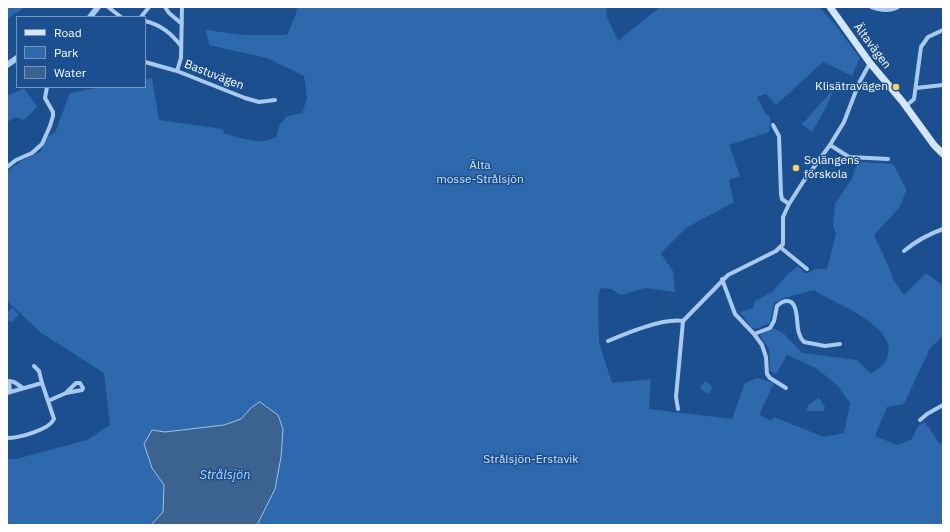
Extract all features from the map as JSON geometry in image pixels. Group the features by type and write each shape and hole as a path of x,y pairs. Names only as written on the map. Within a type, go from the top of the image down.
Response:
{"main road":[{"name":"Ältavägen","path":"830,7 870,63 943,154"}],"street":[{"path":"91,16 98,7"},
{"path":"108,7 120,16"},
{"path":"142,16 149,7"},
{"path":"165,7 182,24"},
{"path":"177,71 181,58 182,7"},
{"path":"871,7 879,10 891,10 898,7"},
{"path":"146,21 154,23 169,32 181,46"},
{"path":"906,106 914,99 920,47 928,37 943,30"},
{"name":"Bastuvägen","path":"146,62 177,71 245,98 259,102 275,100"},
{"path":"678,409 676,397 683,321 722,279 776,251 783,244 784,217 789,204 844,122 859,83 870,63"},
{"path":"916,88 943,85"},
{"path":"7,167 16,160 32,153 42,144 53,116 53,112 45,98 47,88"},
{"path":"773,125 779,136 782,199 789,204"},
{"path":"830,145 849,157 888,160"},
{"path":"904,251 928,235 943,229"},
{"path":"780,247 807,269"},
{"path":"722,279 735,314 762,345 766,357 767,374 770,378 786,388"},
{"path":"754,334 770,328 774,321 777,306 784,301 789,301 793,302 796,308 800,335 804,342 825,346 840,344"},
{"path":"608,341 634,331 675,320 683,321"},
{"path":"7,438 26,435 53,422 54,419 39,370 34,366"},
{"path":"8,379 9,393 42,383"},
{"path":"8,379 23,388"},
{"path":"48,401 66,393"},
{"path":"920,420 927,414 943,405"}],"green space":[{"path":"7,7 25,7 7,19"},
{"name":"Älta mosse-Strålsjön","path":"297,7 606,7 607,17 618,41 660,7 819,7 833,22 860,58 852,76 823,62 776,105 766,94 757,97 766,114 770,117 771,123 769,132 729,145 740,176 729,180 734,202 686,228 662,252 661,254 673,271 675,292 645,288 621,295 611,289 600,288 598,300 599,343 612,383 651,379 649,409 732,419 745,383 757,378 774,383 759,415 772,421 774,417 824,437 844,433 850,403 837,385 816,368 787,355 776,374 770,371 769,349 760,335 773,328 783,333 802,353 857,360 871,374 885,362 889,350 886,338 865,318 814,290 784,298 774,303 770,323 755,329 752,328 740,312 753,308 755,301 772,292 788,274 798,266 805,273 815,269 827,269 836,234 833,225 835,204 852,178 858,162 893,164 907,190 899,208 874,235 894,281 904,295 926,273 943,286 943,336 930,348 904,404 887,407 875,436 897,445 912,439 918,426 925,422 939,443 943,445 943,525 7,525 7,459 16,459 87,440 110,425 104,373 40,332 7,301 7,171 23,160 40,152 48,136 55,133 70,93 96,88 146,88 146,79 152,78 159,120 223,129 224,133 249,140 266,141 276,137 279,126 287,116 302,113 307,98 304,76 267,58 209,45 206,30 244,35 287,35 296,14"},
{"path":"24,88 37,107 24,120 16,117 7,122 7,96"},
{"path":"833,90 827,106 812,132 802,124"},
{"path":"12,308 19,315 12,322 7,320 7,313"},
{"path":"705,381 713,387 708,394 700,388"},
{"path":"819,398 825,407 824,411 806,411 808,405"}],"water":[{"name":"Strålsjön","path":"260,402 278,415 283,429 281,457 275,489 257,525 151,525 163,512 164,485 152,468 144,444 152,430 165,432 224,425 241,419 251,408"}],"place":[{"name":"Klisätravägen","path":"896,87"},
{"name":"Solängens förskola","path":"796,168"}],"park label":[{"name":"Strålsjön-Erstavik","path":"531,460"}]}
